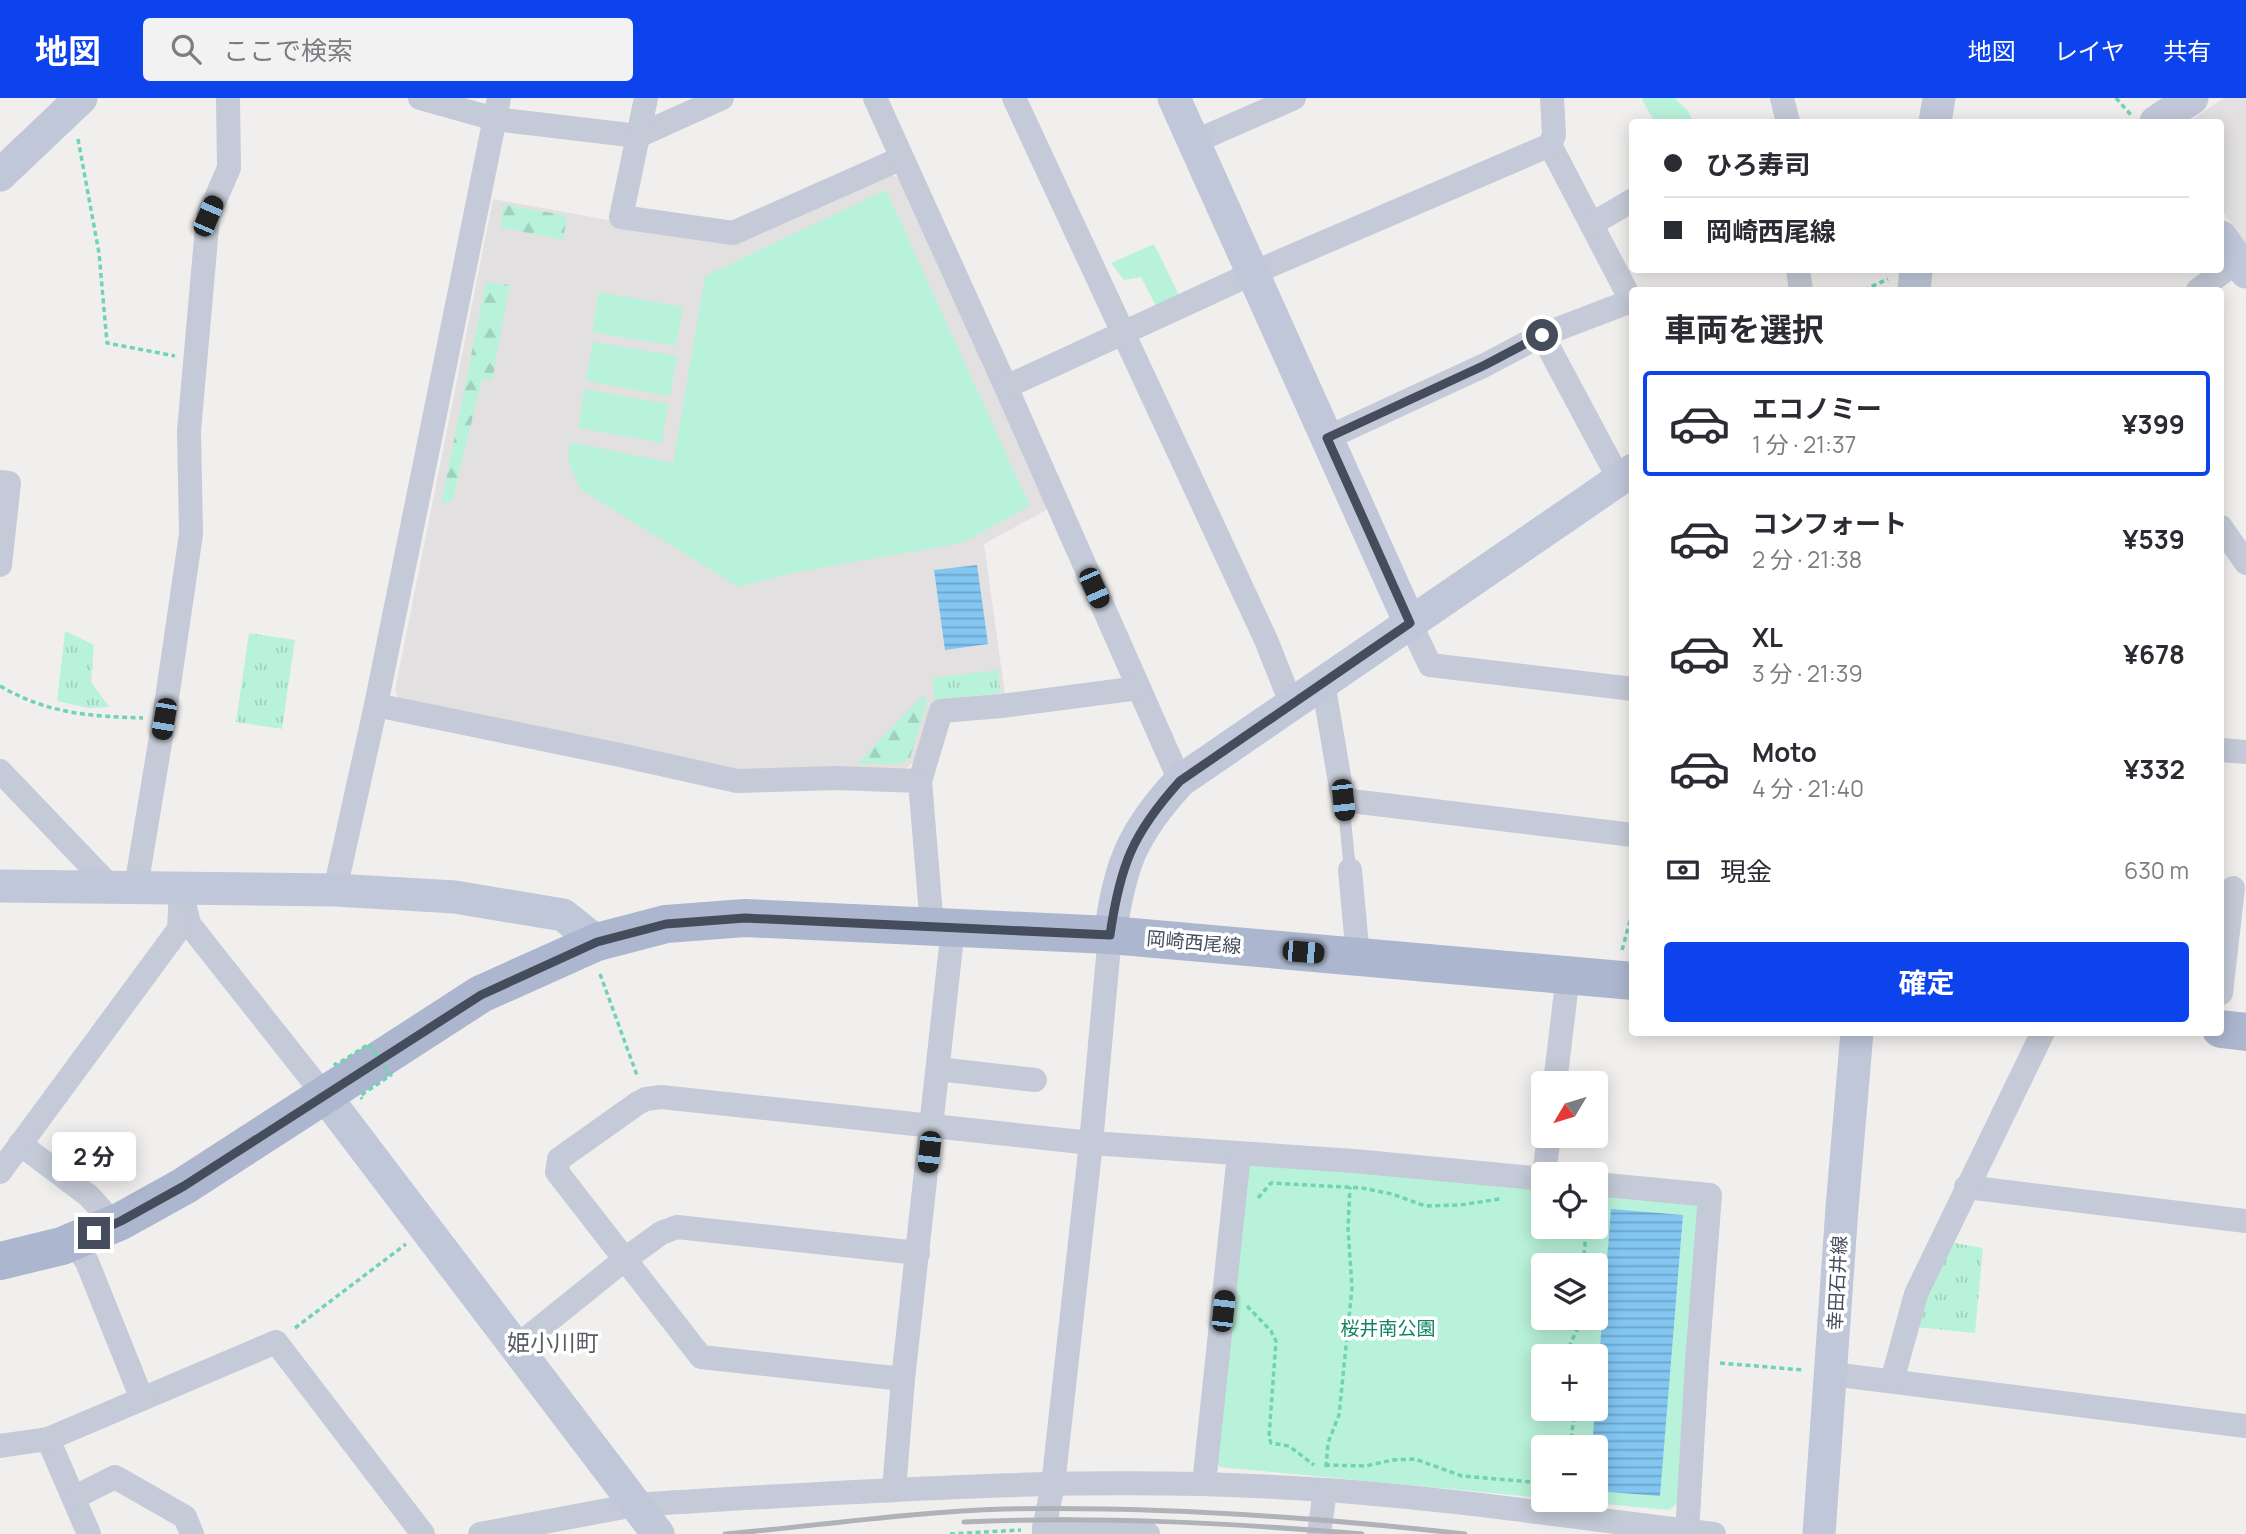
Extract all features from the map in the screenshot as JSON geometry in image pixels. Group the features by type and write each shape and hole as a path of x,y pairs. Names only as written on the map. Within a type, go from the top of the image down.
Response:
{"main road":[{"name":"岡崎西尾線","path":"0,1261 73,1241 114,1224 184,1186 329,1079 481,995 598,957 666,924 745,918 1110,935 1569,975 1627,968"},
{"path":"2224,1029 2246,1032"}],"street":[{"path":"0,174 81,98"},
{"path":"123,887 164,719 191,534 189,431 208,216 229,168 228,98"},
{"path":"420,98 497,109 638,136 722,98"},
{"path":"646,98 621,217 733,233 902,158"},
{"path":"875,98 1180,781"},
{"path":"1014,98 1266,640 1291,703"},
{"path":"1174,98 1430,665 1629,689"},
{"path":"1194,142 1294,98"},
{"path":"1006,387 1253,273 1549,145 1554,135 1552,98"},
{"path":"1782,98 1787,119"},
{"path":"1936,119 1939,98"},
{"path":"2146,119 2192,98"},
{"path":"335,890 376,705 497,109"},
{"path":"1549,145 1629,296"},
{"path":"1592,224 1629,202"},
{"path":"2201,287 2216,273"},
{"path":"1327,438 1485,365 1542,335 1629,303"},
{"path":"1148,1534 1044,1531 1053,1485 1091,1143 1110,935 1117,889 1125,864 1139,832 1180,781 1626,475 1542,335"},
{"path":"0,482 9,483 0,565"},
{"path":"2224,531 2246,563"},
{"path":"1323,682 1343,800 1629,835"},
{"path":"894,1490 903,1378 938,1069 942,927 920,781 941,711 1139,688"},
{"path":"376,705 737,781 835,778 920,781"},
{"path":"2224,750 2246,752"},
{"path":"0,771 123,887"},
{"path":"1350,870 1358,957"},
{"path":"0,886 335,890 454,897 563,915 598,957"},
{"path":"2224,967 2233,888"},
{"path":"181,889 189,924 329,1079 516,1347 658,1534"},
{"path":"0,1172 12,1146 179,929 181,889"},
{"path":"1557,1071 1569,975"},
{"name":"幸田石井線","path":"1819,1534 1820,1372 1842,1208 1857,1036"},
{"path":"1892,1381 1916,1294 2041,1036"},
{"path":"938,1069 1035,1080"},
{"path":"903,1378 701,1357 557,1172 559,1159 646,1099 661,1097 1091,1143 1531,1176"},
{"path":"12,1146 89,1196 114,1224"},
{"path":"1204,1485 1239,1154"},
{"path":"1608,1185 1710,1195 1687,1532"},
{"path":"1966,1187 2246,1221"},
{"path":"516,1347 624,1260 661,1233 677,1227 918,1253"},
{"path":"73,1241 87,1262 142,1399"},
{"path":"0,1446 48,1439 276,1342 423,1534"},
{"path":"1820,1372 2246,1426"},
{"path":"48,1439 89,1534"},
{"path":"75,1497 115,1477 185,1517 192,1534"},
{"path":"1319,1534 1325,1477"},
{"path":"480,1534 635,1505 894,1490 1053,1485 1204,1485 1325,1477 1512,1508 1714,1534"}],"lane":[{"path":"1343,800 1350,870"}],"path":[{"path":"2116,98 2143,119"},
{"path":"77,135 99,253 107,344 197,360"},
{"path":"0,686 21,698 63,712 164,719"},
{"path":"1627,968 1629,948"},
{"path":"598,957 646,1099"},
{"path":"329,1079 336,1065 369,1044 391,1075 360,1096 362,1099"},
{"path":"1325,1477 1328,1443 1339,1415 1352,1288 1348,1228 1354,1161"},
{"path":"1256,1200 1271,1183 1350,1188 1392,1194 1425,1206 1509,1200"},
{"path":"276,1342 410,1241"},
{"path":"1246,1305 1271,1331 1276,1342 1269,1437 1271,1443 1289,1446 1325,1477"},
{"path":"1697,1362 1820,1372"},
{"path":"1325,1477 1392,1460 1415,1459 1462,1476 1531,1482"},
{"path":"950,1534 1044,1531"}],"shaded area":[{"path":"2224,98 2246,98 2246,244 2224,213 2224,119 2192,119"},
{"path":"887,174 900,178 1048,509 984,544 1005,694 934,703 914,762 904,770 742,771 400,701 395,691 493,199 735,243"}],"green space":[{"path":"1675,98 1688,111 1692,119 1653,119 1642,100"},
{"path":"886,190 1030,506 962,543 797,572 739,587 581,490 568,461 570,442 673,463 705,276"},
{"path":"504,204 567,216 563,240 500,227"},
{"path":"1154,244 1180,297 1157,308 1141,277 1124,280 1111,263"},
{"path":"486,282 510,285 492,381 482,379 453,499 441,504"},
{"path":"599,292 683,307 676,346 592,332"},
{"path":"593,342 677,356 670,396 586,381"},
{"path":"584,389 668,404 662,443 578,428"},
{"path":"65,631 94,645 91,682 109,707 89,708 57,701"},
{"path":"249,633 295,640 282,729 236,722"},
{"path":"998,670 1000,693 934,700 932,678"},
{"path":"924,694 927,702 910,758 900,764 857,764"},
{"name":"桜井南公園","path":"1256,1162 1531,1186 1531,1239 1608,1239 1608,1192 1693,1200 1700,1208 1677,1504 1669,1510 1608,1504 1608,1435 1531,1435 1531,1497 1220,1467 1213,1459 1245,1169"},
{"path":"1949,1242 1983,1248 1975,1333 1915,1327"}],"water":[{"path":"977,565 988,644 945,650 934,570"},
{"path":"1611,1209 1683,1215 1660,1496 1608,1492 1608,1435 1593,1435 1594,1421 1608,1421 1608,1344 1600,1344 1601,1330 1608,1330 1607,1253"}],"railway":[{"path":"725,1534 935,1513 1005,1509 1120,1509 1235,1514 1465,1534"},
{"path":"964,1522 1163,1522 1362,1534"}],"district":[{"name":"姫小川町","path":"553,1342"}],"route":[{"path":"94,1233 184,1186 481,995 597,942 666,924 745,918 1110,935 1117,889 1139,832 1180,781 1410,623 1327,438 1485,365 1542,335"}]}
